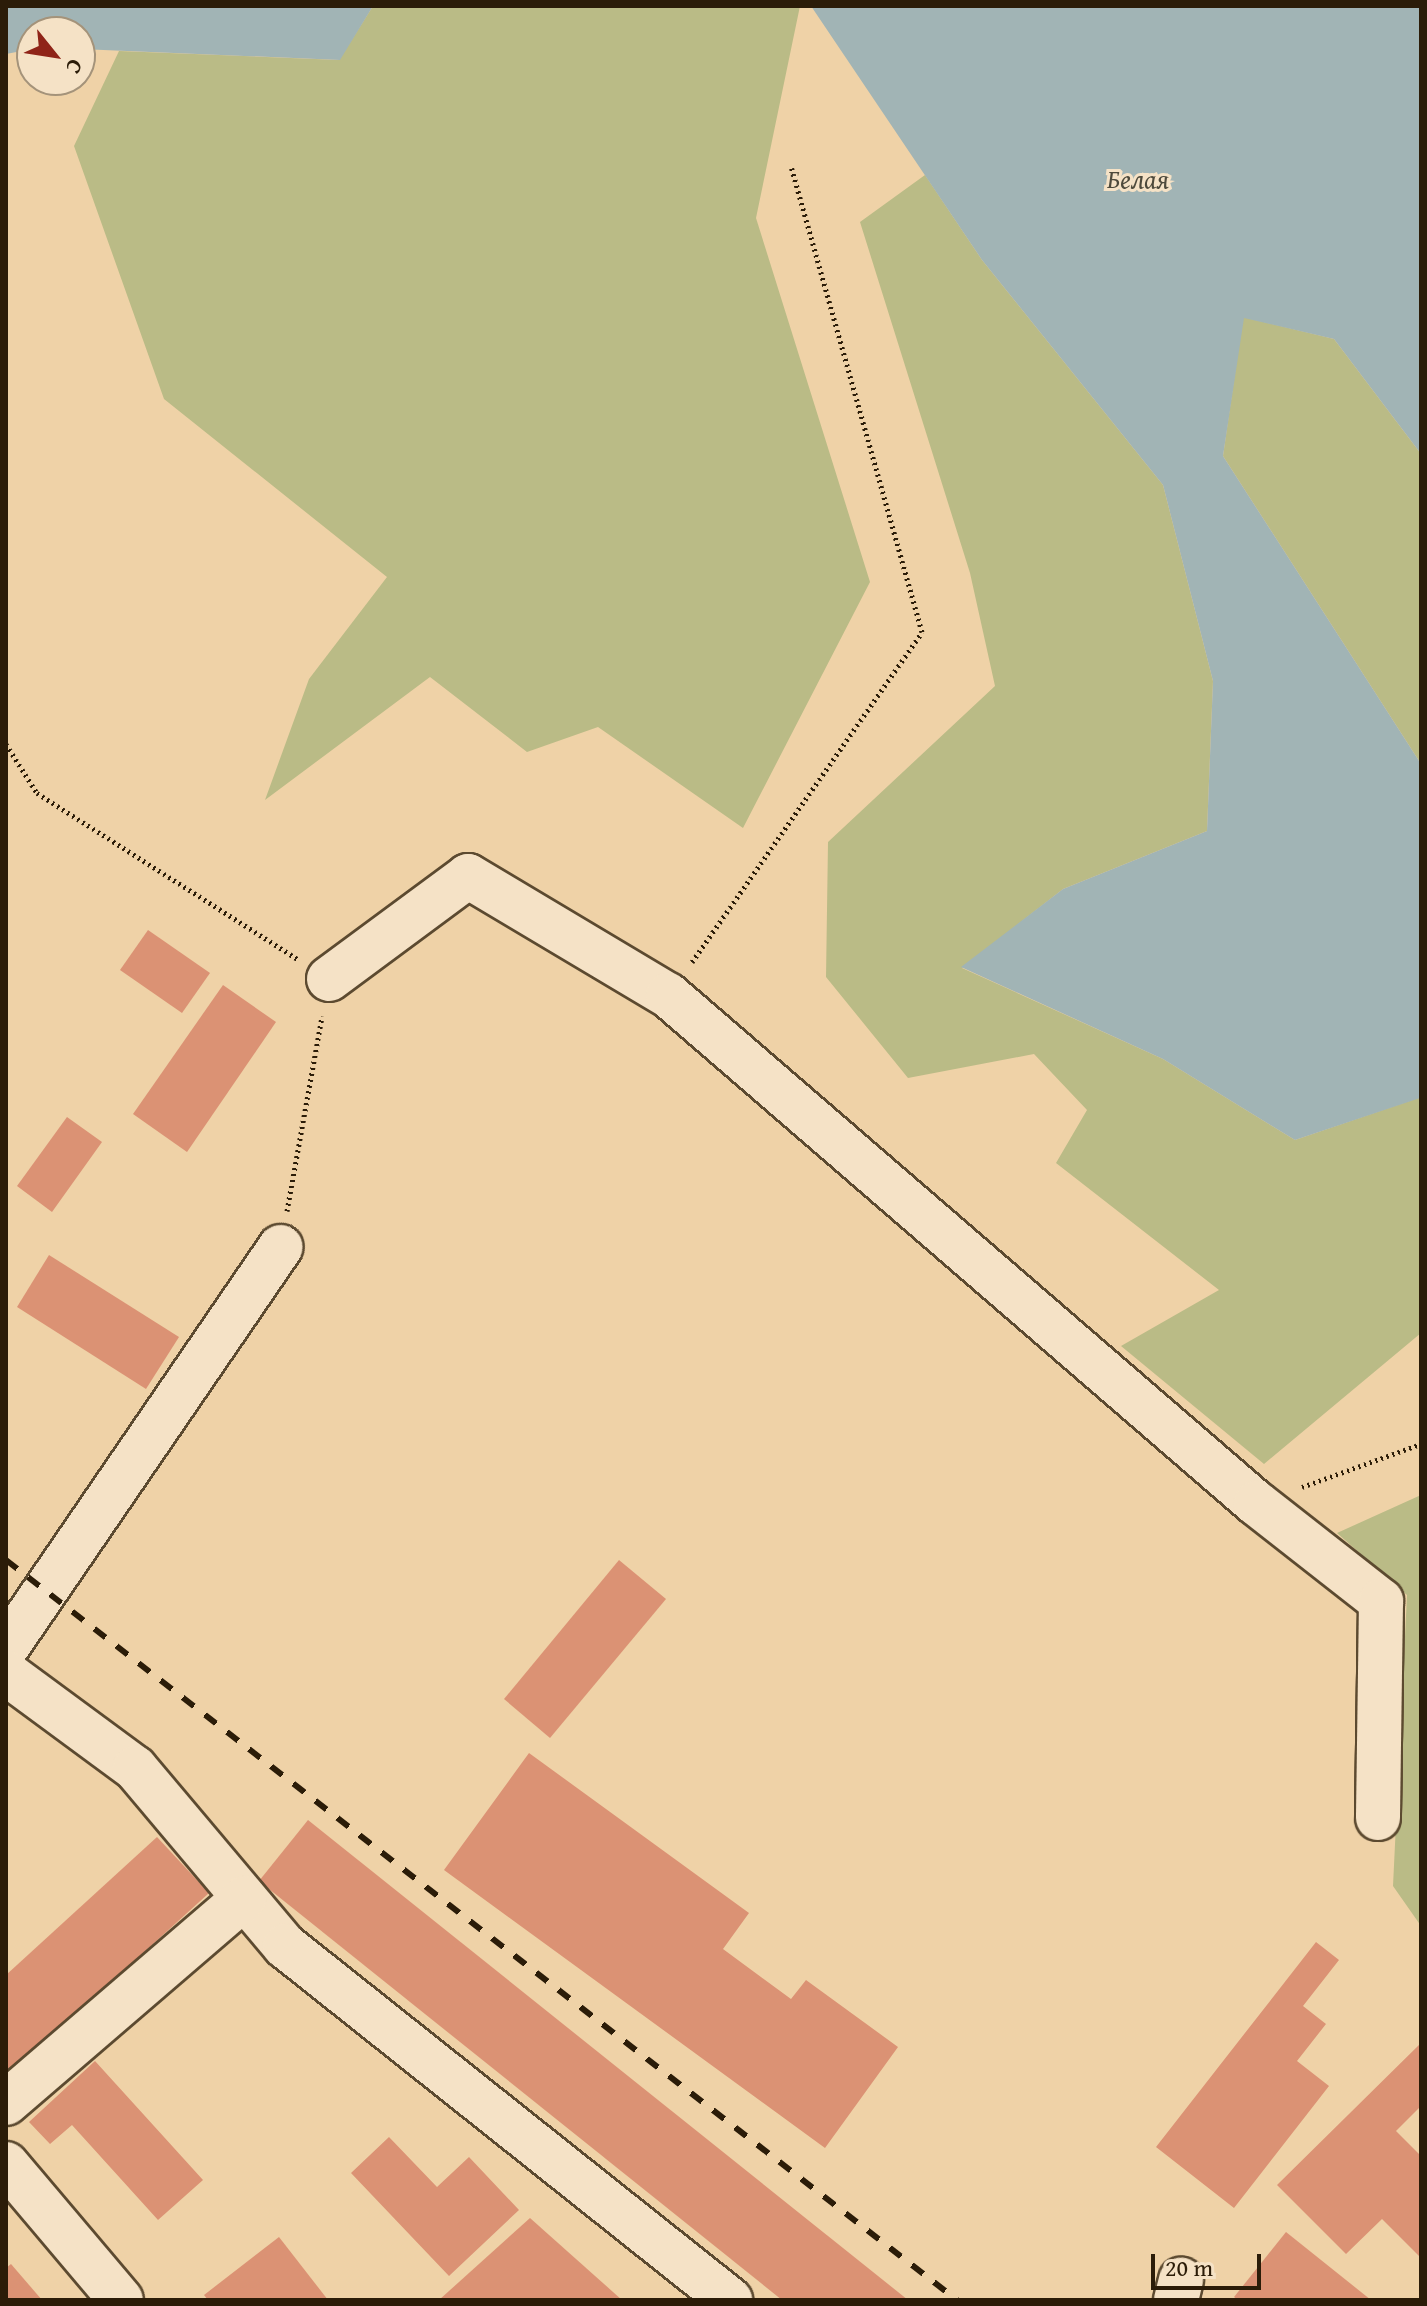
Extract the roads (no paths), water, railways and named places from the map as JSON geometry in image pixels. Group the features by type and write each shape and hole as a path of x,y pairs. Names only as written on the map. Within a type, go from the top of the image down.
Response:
{"street":[{"path":"329,979 468,876 668,995 1256,1503 1381,1601 1378,1818"},
{"path":"6,1648 281,1247"},
{"path":"6,1673 135,1768 285,1946 730,2300"},
{"path":"6,2103 244,1898"},
{"path":"6,2164 121,2300"}],"water":[{"path":"6,6 373,6 340,60 96,50 96,16 16,16 16,52 6,54"},
{"name":"Белая","path":"811,6 1421,6 1421,454 1334,339 1244,318 1223,456 1421,764 1420,1098 1295,1140 1163,1059 961,967 1063,889 1207,831 1213,681 1163,485 982,260"}],"railway":[{"path":"6,1560 957,2300"}]}
